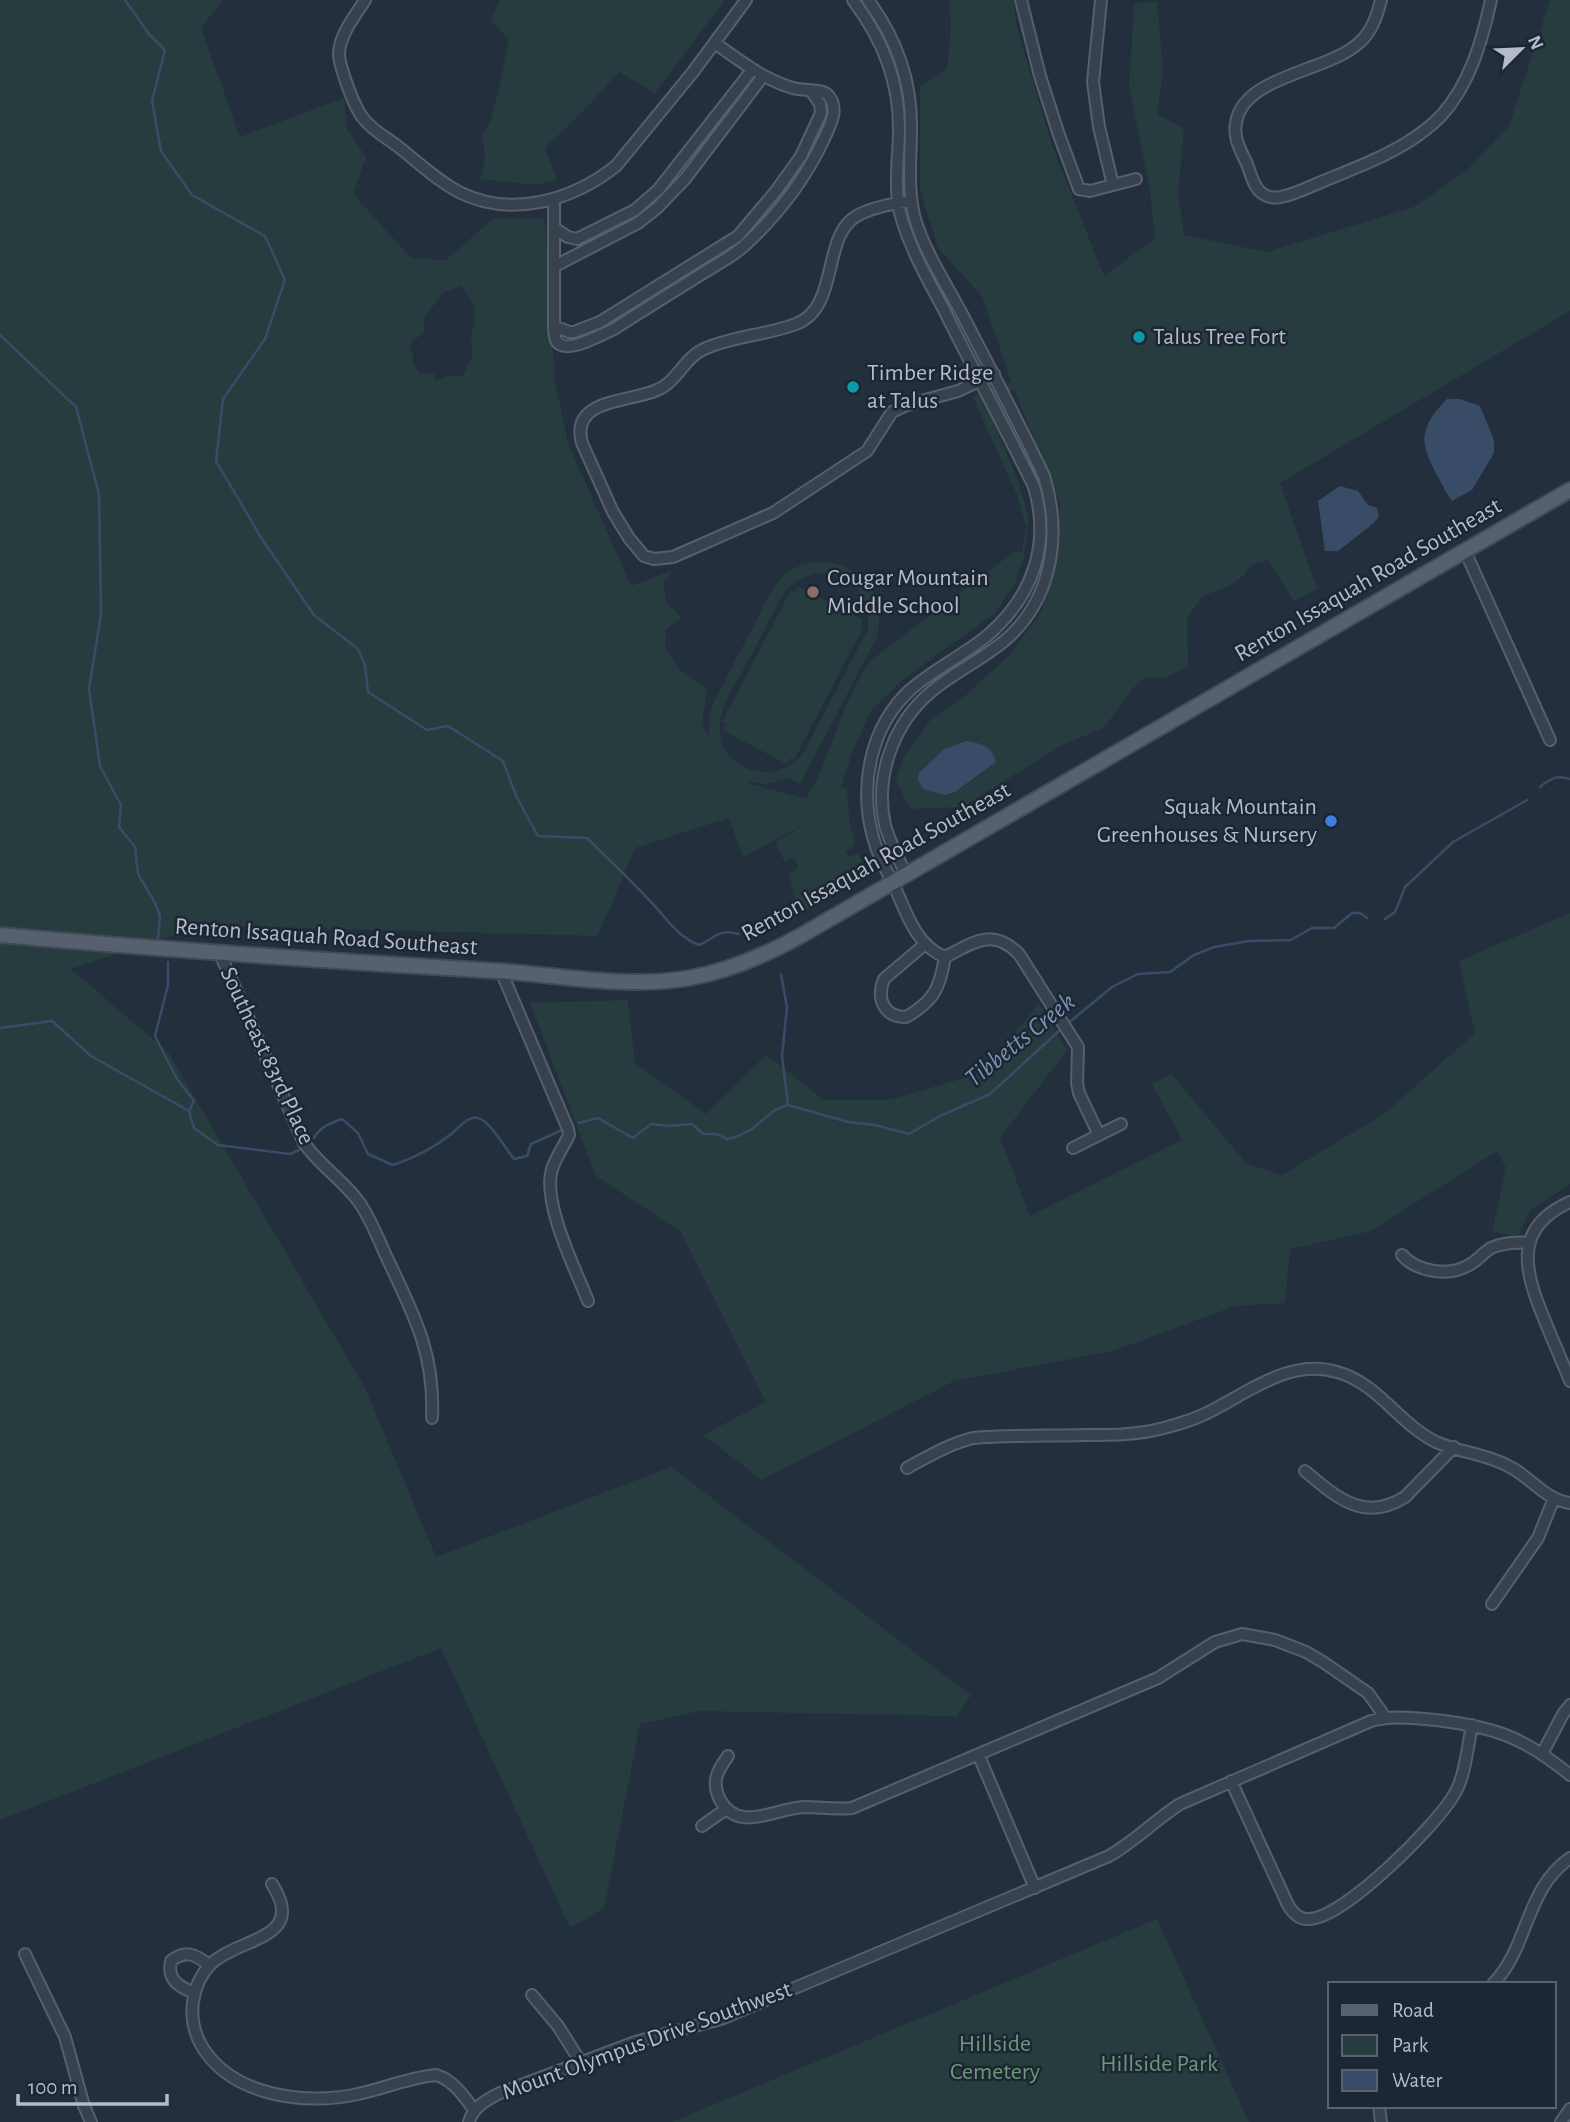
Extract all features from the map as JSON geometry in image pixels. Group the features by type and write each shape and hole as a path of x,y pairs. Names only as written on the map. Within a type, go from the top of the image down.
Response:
{"main road":[{"name":"Renton Issaquah Road Southeast","path":"0,935 220,954 501,971 623,982 687,978 719,971 781,947 1570,490"}],"street":[{"path":"365,0 342,39 339,57 362,117 447,185 475,198 517,204 554,200 601,178 616,166 715,43 746,0"},
{"path":"853,0 880,43 894,77 899,118 896,171 898,203 910,242 1034,487 1039,514 1040,550 1028,585 1017,603 987,636 908,692 891,713 878,737 868,774 868,815 875,845 924,945 944,957"},
{"path":"868,0 889,31 907,85 911,117 909,180 915,220 1044,475 1049,489 1053,520 1051,556 1040,592 1022,622 996,646 924,698 893,742 883,782 883,812 891,842 906,874"},
{"path":"1021,0 1040,76 1079,189 1084,191 1136,179"},
{"path":"1101,0 1093,82 1099,127 1113,185"},
{"path":"1381,0 1373,25 1359,44 1343,54 1259,90 1240,110 1235,129 1238,142 1255,185 1265,195 1274,198 1293,194 1373,161 1410,141 1440,116 1463,85 1473,64 1491,0"},
{"path":"554,200 554,326 556,341 565,347 614,329 743,247 792,193 812,165 833,119 833,106 823,91 792,88 763,76 715,43"},
{"path":"554,228 577,239 635,210 665,182 752,70"},
{"path":"555,266 638,223 657,208 685,179 763,76"},
{"path":"911,201 864,212 845,227 820,303 809,317 795,325 703,349 689,359 676,376 660,389 597,407 584,416 579,434 613,512 644,556 654,559 673,557 785,506 867,451 887,418 900,407 958,391 994,374"},
{"path":"1465,551 1550,740"},
{"path":"944,957 982,940 998,940 1020,954 1078,1047 1079,1093 1099,1135"},
{"path":"924,945 884,979 881,986 882,1002 891,1014 906,1017 934,995 941,982 944,957"},
{"name":"Southeast 83rd Place","path":"220,954 304,1143 320,1164 359,1203 416,1319 425,1345 431,1378 432,1418"},
{"path":"501,971 568,1129 569,1135 552,1171 550,1188 555,1216 588,1301"},
{"path":"1073,1147 1121,1124"},
{"path":"1570,1202 1552,1212 1536,1228 1530,1242 1527,1265 1529,1278 1570,1381"},
{"path":"1402,1255 1409,1263 1430,1270 1449,1271 1467,1267 1491,1249 1506,1244 1530,1242"},
{"path":"907,1468 958,1442 974,1438 1113,1435 1165,1428 1206,1414 1276,1376 1312,1369 1334,1371 1358,1380 1436,1442 1483,1455 1512,1468 1553,1499 1570,1503"},
{"path":"1305,1471 1352,1505 1378,1508 1405,1497 1454,1447"},
{"path":"1492,1604 1538,1538 1553,1499"},
{"path":"728,1756 715,1781 726,1809 737,1817 803,1807 827,1810 852,1808 1158,1678 1215,1642 1242,1634 1275,1640 1323,1661 1368,1693 1385,1717 1472,1725 1505,1734 1542,1754 1570,1775"},
{"path":"1542,1754 1570,1705"},
{"name":"Mount Olympus Drive Southwest","path":"209,1965 194,1993 192,2010 198,2040 212,2062 255,2089 326,2099 436,2075 460,2091 474,2110 500,2093 580,2061 669,2031 721,2019 1035,1888 1109,1856 1180,1804 1385,1717"},
{"path":"1231,1781 1288,1905 1298,1916 1310,1919 1329,1912 1375,1880 1447,1807 1458,1789 1472,1725"},
{"path":"979,1756 1035,1888"},
{"path":"702,1826 726,1809"},
{"path":"1495,1982 1509,1963 1548,1877 1570,1858"},
{"path":"194,1993 174,1982 170,1976 171,1961 178,1955 188,1953 197,1955 209,1965 232,1950 266,1936 282,1918 281,1903 272,1884"},
{"path":"25,1954 65,2037 84,2106 92,2122"},
{"path":"532,1995 558,2026 580,2061"},
{"path":"1561,2122 1570,2109"},
{"path":"469,2122 474,2110"}],"green space":[{"path":"0,0 223,0 201,28 240,137 344,98 347,129 366,157 353,194 411,258 446,260 493,219 545,219 555,381 568,443 631,586 674,570 663,583 666,601 681,617 666,630 665,647 680,670 707,688 702,724 709,737 713,704 770,593 785,575 806,564 830,563 853,571 873,592 879,615 876,639 800,784 790,778 766,784 745,781 806,799 827,756 848,700 870,661 1015,551 1022,552 1026,527 1017,495 973,397 1011,381 982,296 938,248 920,190 920,87 947,69 951,28 949,0 1013,0 1017,28 1052,145 1104,276 1155,238 1150,190 1129,88 1134,4 1157,1 1163,71 1157,114 1184,129 1178,193 1184,235 1267,252 1414,207 1467,170 1509,126 1550,0 1570,0 1570,311 1280,483 1317,589 1294,601 1268,561 1252,564 1244,575 1231,585 1203,596 1187,618 1188,666 1168,677 1145,678 1133,688 1104,728 1064,744 962,807 910,809 896,780 904,757 931,719 966,695 1009,655 1042,611 1058,550 1060,503 1014,389 986,404 1018,481 1029,518 1024,556 1016,581 996,612 900,682 870,712 852,753 841,788 847,789 849,818 855,845 846,851 849,857 858,853 866,869 856,882 799,915 789,875 798,868 796,861 792,858 785,862 776,844 810,821 743,857 729,818 635,848 598,936 204,925 71,969 168,1052 365,1388 436,1557 671,1467 971,1695 957,1716 700,1711 640,1724 604,1908 570,1928 441,1648 0,1820","holes":["461,286 474,307 475,321 471,344 473,355 462,377 449,375 435,381 435,373 421,374 413,364 409,348 412,341 424,333 425,316 444,292","816,573 849,581 862,596 866,606 868,629 805,750 794,762 780,770 751,770 738,764 728,754 721,740 721,715 777,605 787,589 799,579","943,750 996,762 956,792 919,773"]},
{"path":"500,0 725,0 655,93 619,72 545,148 557,180 538,185 480,179 485,159 482,135 492,118 509,40 491,20"},
{"path":"798,586 863,620 860,626 863,628 794,760 790,758 787,764 722,730 726,724 722,722 791,590 795,592"},
{"path":"1570,913 1570,1184 1530,1210 1518,1236 1492,1232 1506,1168 1497,1151 1371,1231 1290,1249 1285,1303 1235,1306 1113,1351 954,1381 762,1480 703,1435 766,1402 681,1232 596,1176 530,1003 628,1000 635,1063 706,1114 766,1055 824,1100 889,1100 981,1073 1039,1004 1067,1050 1000,1138 1030,1216 1182,1140 1152,1084 1171,1074 1246,1163 1282,1175 1384,1114 1475,1033 1459,961"},
{"path":"1157,1919 1249,2122 672,2122"}],"water":[{"path":"1447,399 1460,399 1480,406 1494,440 1494,453 1472,490 1452,501 1433,467 1425,445 1428,424"},
{"path":"1340,486 1358,491 1368,505 1377,508 1379,516 1338,551 1325,551 1318,501"},
{"path":"966,741 989,749 996,762 955,792 945,795 923,789 918,780 919,773 943,750"}],"waterway":[{"path":"125,0 149,34 165,50 152,101 161,151 192,195 265,236 285,280 265,339 223,399 216,461 262,539 314,615 358,649 365,665 368,692 427,730 448,726 503,761 517,798 538,836 587,838 678,932 699,945 721,933 739,934"},
{"path":"0,335 76,407 99,494 101,614 89,689 100,766 121,805 119,827 135,847 138,874 160,916 158,938"},
{"name":"Tibbetts Creek","path":"1540,787 1554,778 1570,779"},
{"name":"Tibbetts Creek","path":"1385,919 1395,912 1405,887 1453,842 1527,800"},
{"name":"Tibbetts Creek","path":"1066,1025 1112,987 1138,974 1170,972 1194,955 1214,947 1249,941 1291,940 1312,928 1334,928 1352,913 1360,913 1367,918"},
{"path":"168,962 168,985 155,1036 177,1079 194,1101 189,1111"},
{"path":"781,974 787,1007 782,1056 788,1105"},
{"name":"Tibbetts Creek","path":"0,1028 52,1021 91,1056 189,1111 194,1128 218,1145 290,1154 299,1150"},
{"name":"Tibbetts Creek","path":"579,1123 598,1118 633,1138 651,1124 692,1124 703,1134 717,1134 727,1139 752,1129 775,1110 788,1105 848,1122 875,1125 909,1134 940,1116 990,1094 1061,1029"},
{"name":"Tibbetts Creek","path":"314,1138 326,1126 342,1119 358,1133 368,1154 393,1165 430,1149 467,1120 474,1118 487,1124 514,1159 527,1156 531,1144 560,1131"}],"place":[{"name":"Talus Tree Fort","path":"1139,337"},
{"name":"Timber Ridge at Talus","path":"853,387"},
{"name":"Cougar Mountain Middle School","path":"813,592"},
{"name":"Squak Mountain Greenhouses & Nursery","path":"1331,821"}],"park label":[{"name":"Hillside Cemetery","path":"995,2058"},
{"name":"Hillside Park","path":"1159,2064"}]}
